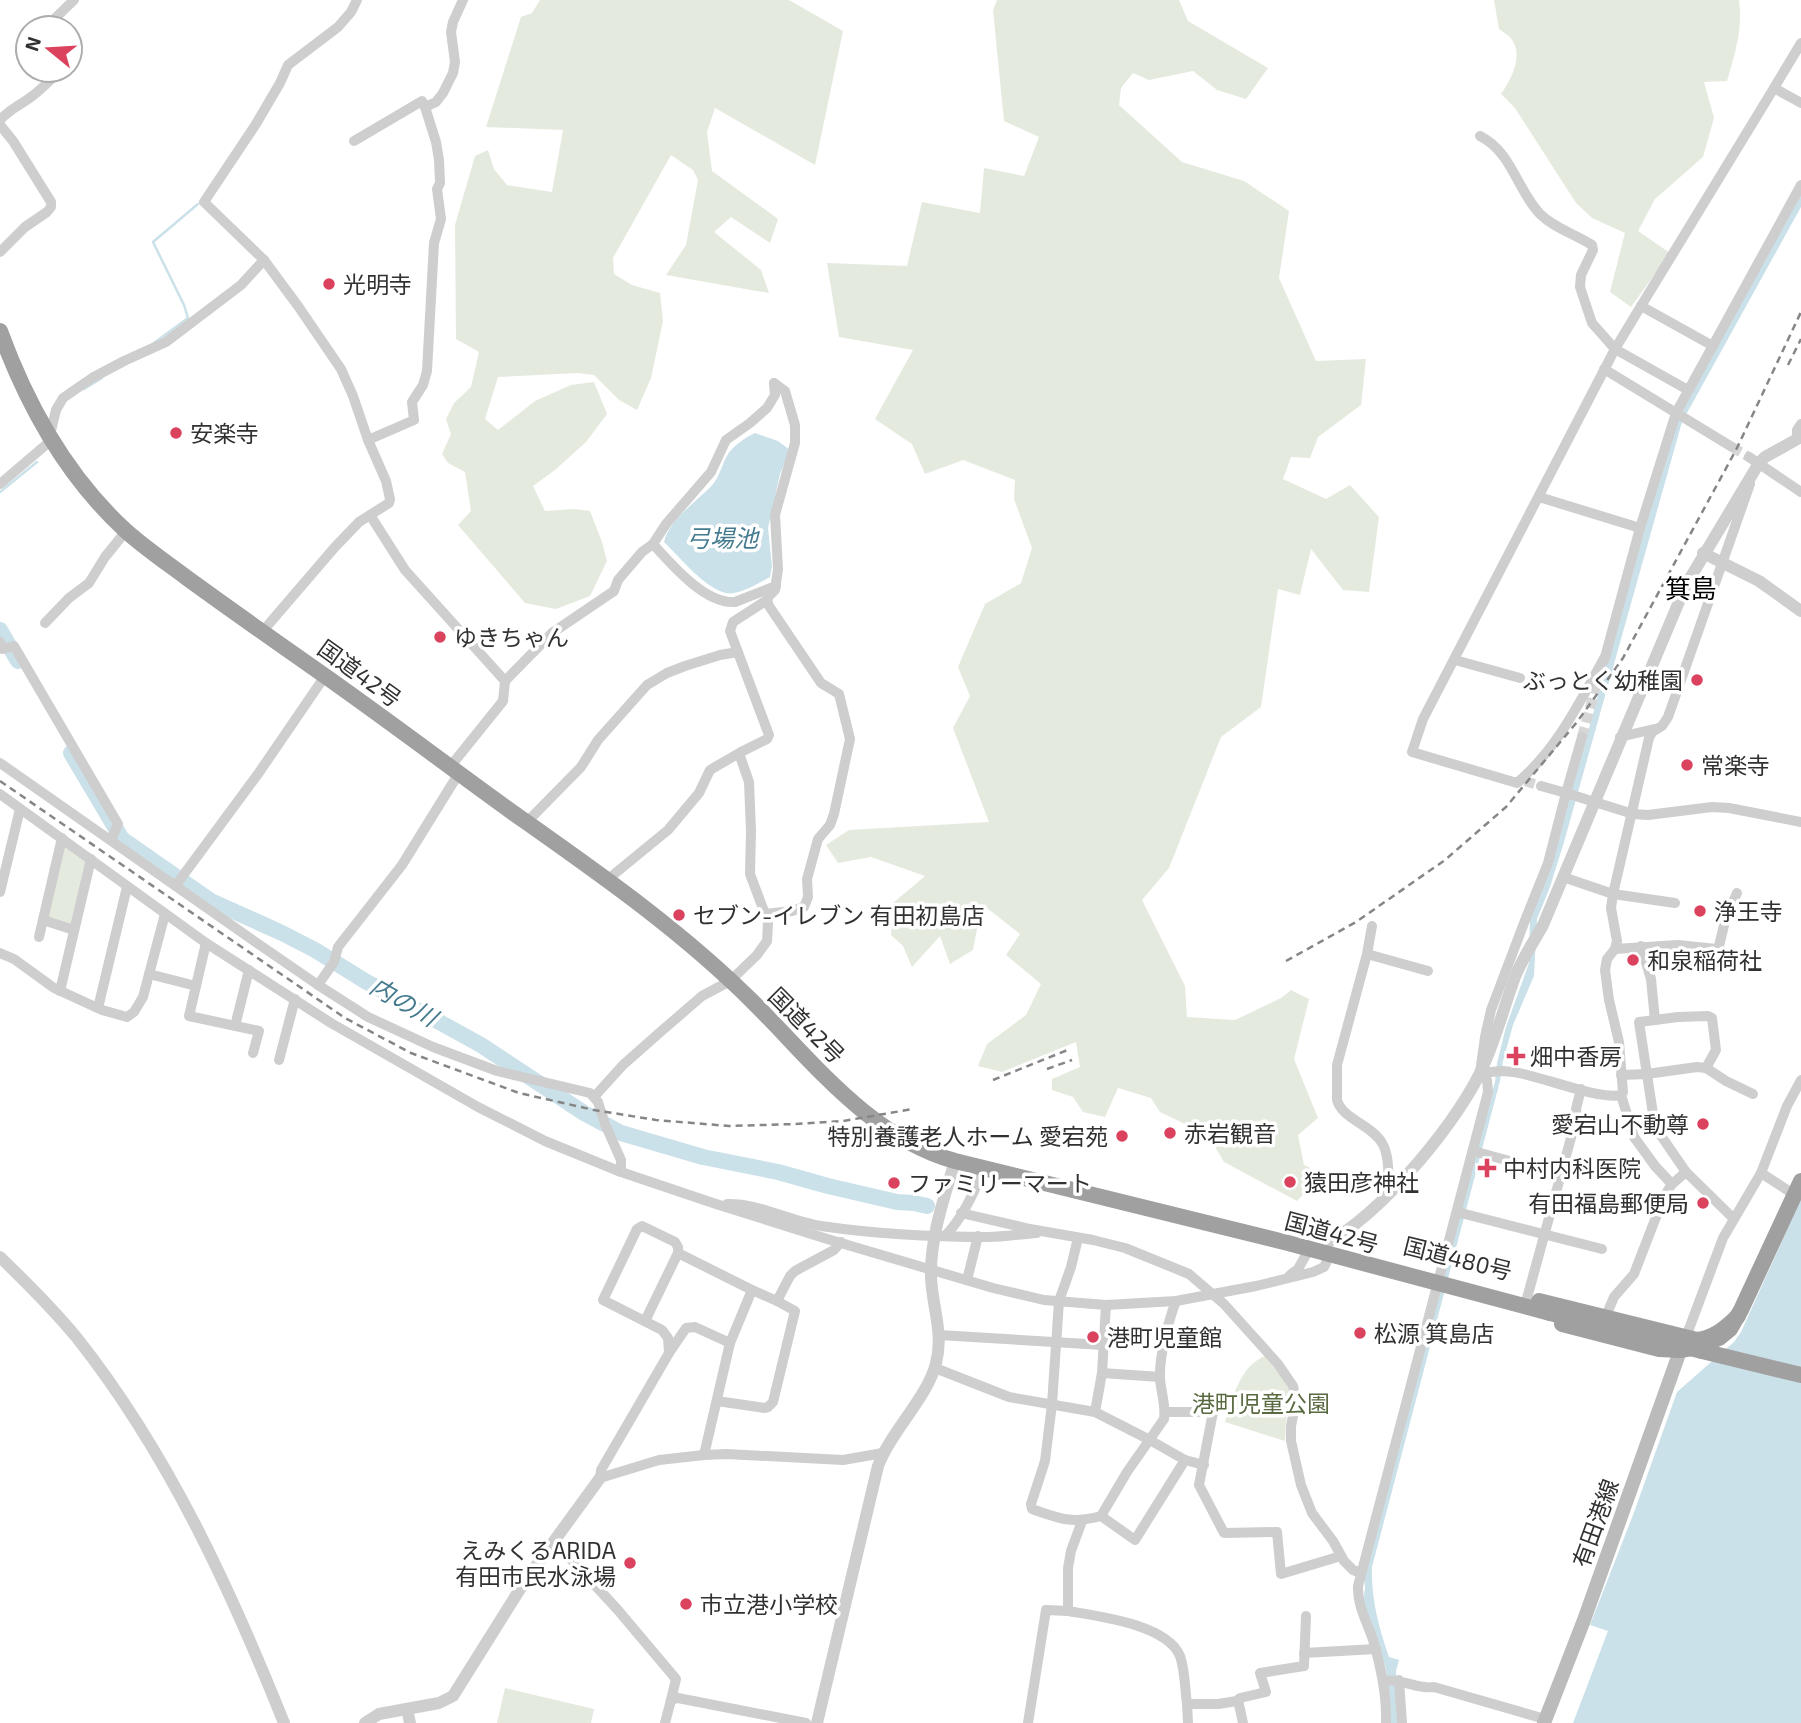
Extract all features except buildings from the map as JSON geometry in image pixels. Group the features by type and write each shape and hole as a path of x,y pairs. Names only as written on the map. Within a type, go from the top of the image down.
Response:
{"highway":[{"name":"国道42号","path":"0,331 30,402 50,437 88,491 126,531 209,594 673,929 753,1002 841,1091 878,1124 902,1140 924,1151 955,1161 1312,1250 1550,1314 1801,1375"},
{"name":"国道480号","path":"1437,1284 1527,1298 1606,1324 1659,1349 1683,1344 1698,1347 1715,1340 1730,1329 1738,1317 1798,1188"},
{"name":"国道480号","path":"1437,1284 1606,1324"}],"main road":[{"name":"有田港線","path":"1544,1721 1584,1620 1683,1344"}],"street":[{"path":"59,14 74,0"},
{"path":"262,632 359,522 389,503 390,499 386,481 341,369 264,260 204,202 256,124 288,65 338,27 357,0"},
{"path":"425,107 436,102 453,73 455,62 451,32 463,0"},
{"path":"1606,655 1568,723 1523,780 1517,783 1412,752 1423,719 1604,369 1801,43"},
{"path":"0,252 25,227 51,207 51,202 0,122 8,111 46,84"},
{"path":"1774,88 1801,103"},
{"path":"354,141 422,101 436,142 439,160 440,183 437,189 441,216 434,243 425,379 412,401 414,420 368,440"},
{"path":"1480,136 1504,156 1540,214 1592,245 1593,250 1581,275 1580,287 1592,323 1615,349 1688,390"},
{"path":"1598,678 1675,413 1801,185"},
{"path":"0,484 48,443 56,410 63,398 92,378 166,342 241,285 264,260"},
{"path":"1640,306 1713,346"},
{"path":"1604,369 1731,447"},
{"path":"317,985 334,962 338,947 397,873 454,770 503,701 505,681 552,633 614,591 618,580 642,552 653,544 666,524 711,472 726,439 767,408 775,395 774,383 785,391 795,425 795,443 775,515 777,585 767,600 733,622 730,631 769,735 767,739 710,770 699,793 668,830 607,880"},
{"path":"1283,1278 1298,1269 1307,1254 1342,1234 1389,1193 1435,1142 1460,1108 1480,1073 1519,967 1543,925 1686,585 1754,463 1799,438 1797,430 1801,424"},
{"path":"1754,463 1801,492"},
{"path":"1620,737 1654,729 1667,721 1724,562 1754,463"},
{"path":"1539,497 1640,528"},
{"path":"370,515 405,570 505,681"},
{"path":"45,623 69,598 89,583 126,531"},
{"path":"653,544 678,570 704,592 717,599 735,602 777,585"},
{"path":"1703,553 1759,582 1801,611"},
{"path":"765,914 792,911 804,907 807,901 807,879 811,861 818,839 832,820 850,739 839,694 821,683 767,600"},
{"path":"0,642 3,649 14,646 118,824 111,840"},
{"path":"527,822 581,767 598,740 648,685 685,666 720,654 738,652"},
{"path":"1455,660 1520,678"},
{"path":"176,886 325,676"},
{"path":"1654,729 1649,738 1613,894 1611,908 1617,941 1615,949 1608,956 1605,970 1619,1042 1621,1095 1634,1137 1671,1185"},
{"path":"1480,1073 1491,1010 1548,863 1582,737"},
{"path":"594,1097 623,1065 702,996 730,981 757,956 767,941 768,923 750,874 749,782 741,752"},
{"path":"0,763 317,985 368,1017 433,1047 497,1071 590,1093 621,1160 621,1172"},
{"path":"1541,786 1633,814 1648,815 1712,807 1801,822"},
{"path":"0,794 206,943 372,1048 545,1141 621,1172 716,1204 1028,1297 1106,1305 1176,1301 1214,1295 1322,1269 1332,1256 1342,1234"},
{"path":"0,892 20,809"},
{"path":"39,937 62,838"},
{"path":"60,990 91,859"},
{"path":"1563,877 1613,894 1675,903"},
{"path":"98,1008 127,887"},
{"path":"1615,949 1678,945 1716,949 1737,893"},
{"path":"0,953 14,959 47,984 98,1008 127,1017 131,1016 143,997 165,914"},
{"path":"43,920 74,930"},
{"path":"1372,926 1337,1065 1337,1100 1338,1106 1344,1112 1369,1129 1382,1142 1387,1160 1389,1193"},
{"path":"206,943 189,1016 259,1031 253,1053"},
{"path":"1640,946 1651,979 1655,1020"},
{"path":"1367,954 1428,971"},
{"path":"235,1026 249,970"},
{"path":"149,974 195,986"},
{"path":"279,1060 295,999"},
{"path":"1706,1068 1716,1050 1712,1018 1678,1017 1639,1022 1655,1127 1686,1172 1734,1219"},
{"path":"1621,1075 1706,1068 1753,1094"},
{"path":"1480,1073 1514,1072 1613,1096 1621,1095"},
{"path":"1386,1723 1384,1681 1358,1599 1358,1586 1488,1092 1487,1080 1480,1073"},
{"path":"1683,1344 1719,1248 1760,1173 1801,1080"},
{"path":"1527,1298 1577,1116 1581,1089"},
{"path":"1473,1150 1561,1175"},
{"path":"817,1723 875,1474 883,1453 935,1368 939,1335 931,1269 940,1236 943,1203 955,1161"},
{"path":"940,1236 961,1213 984,1167"},
{"path":"1606,1324 1614,1297 1634,1274 1663,1199 1671,1185 1686,1172"},
{"path":"1760,1173 1798,1188"},
{"path":"716,1204 743,1204 814,1225 870,1232 940,1236 1052,1233"},
{"path":"1457,1212 1602,1249"},
{"path":"961,1213 1118,1246 1173,1266 1194,1277 1224,1304 1278,1364 1293,1386 1296,1401 1291,1441 1301,1485 1312,1513 1348,1566 1360,1573"},
{"path":"645,1321 678,1253 678,1247 675,1242 642,1226 637,1229 603,1300 666,1333 669,1353"},
{"path":"967,1280 978,1236"},
{"path":"1079,1238 1059,1301 1045,1461 1031,1504 1032,1509 1062,1519 1082,1521 1101,1516 1127,1472 1164,1419 1160,1377 1167,1325 1176,1301"},
{"path":"777,1301 795,1271 834,1250 841,1242"},
{"path":"678,1253 795,1311 773,1402 765,1408 717,1401"},
{"path":"0,1257 75,1337 107,1378 144,1434 212,1557 284,1723"},
{"path":"705,1454 730,1343 752,1290"},
{"path":"1095,1412 1102,1373 1106,1305"},
{"path":"365,1723 379,1714 439,1703 453,1696 525,1581 600,1478 601,1470 684,1331 695,1327 730,1343"},
{"path":"939,1335 1103,1345"},
{"path":"935,1368 1009,1397 1095,1412 1149,1439 1185,1461 1204,1465"},
{"path":"1102,1373 1160,1377"},
{"path":"1165,1412 1213,1412 1199,1485 1224,1533 1276,1532 1281,1574 1341,1556"},
{"path":"600,1478 659,1460 705,1454 843,1460 883,1453"},
{"path":"1101,1516 1135,1539 1185,1461"},
{"path":"1068,1611 1068,1567 1082,1521"},
{"path":"554,1541 617,1609 676,1679 664,1723"},
{"path":"1028,1723 1046,1610 1103,1617 1139,1627 1165,1639 1180,1657 1188,1723"},
{"path":"1187,1704 1218,1704 1266,1692 1260,1673 1304,1666 1306,1616"},
{"path":"1304,1653 1376,1649"},
{"path":"1398,1680 1402,1723"},
{"path":"1384,1681 1398,1680 1425,1688 1434,1687 1544,1721"},
{"path":"670,1700 678,1698 806,1723"},
{"path":"1238,1700 1242,1723"},
{"path":"407,1709 410,1723"}],"green space":[{"path":"540,0 789,0 843,31 815,165 715,108 707,132 712,171 778,219 770,243 731,217 714,232 761,270 769,293 666,275 686,245 698,180 693,170 671,155 613,258 614,274 632,285 660,293 663,321 651,378 637,410 619,400 594,375 578,373 498,377 485,419 498,430 535,401 571,385 594,382 607,414 586,442 533,486 545,511 590,511 607,561 590,596 556,609 525,603 458,525 471,511 465,472 448,463 442,454 451,434 446,419 454,403 471,387 479,352 456,339 455,225 475,156 488,150 494,169 507,185 552,192 563,130 486,127 521,17 532,13"},
{"path":"997,0 1179,0 1188,21 1268,68 1246,99 1217,90 1193,71 1149,80 1133,73 1121,88 1119,105 1182,162 1244,181 1289,211 1279,278 1316,361 1366,359 1361,405 1318,437 1310,458 1291,457 1283,479 1326,499 1350,485 1379,517 1369,592 1343,590 1311,549 1300,595 1278,589 1261,707 1221,737 1169,868 1142,900 1185,986 1187,1017 1235,1020 1281,998 1291,990 1309,999 1294,1059 1318,1118 1298,1135 1304,1165 1323,1174 1297,1201 1224,1162 1208,1135 1160,1112 1151,1098 1118,1088 1105,1117 1083,1112 1073,1097 1052,1090 1052,1079 1080,1067 1076,1042 1002,1072 978,1066 987,1044 1026,1015 1041,984 1006,955 1020,934 982,904 973,950 950,964 940,936 912,967 903,946 891,935 893,903 925,876 871,857 838,863 826,845 849,830 989,822 953,728 970,696 958,667 985,604 1021,583 1032,548 1014,499 1015,480 963,460 925,474 912,444 875,419 913,350 839,337 827,263 907,266 922,202 980,213 984,168 1024,176 1039,137 1004,121 993,10"},
{"path":"1494,0 1739,0 1739,31 1727,81 1704,82 1714,118 1703,157 1655,199 1638,231 1670,253 1631,307 1610,292 1625,233 1592,218 1576,203 1515,108 1501,94 1512,75 1517,53 1511,39 1499,29"},
{"path":"66,847 85,860 86,864 72,925 46,916 61,848"},
{"name":"港町児童公園","path":"1265,1356 1289,1390 1285,1441 1225,1422 1243,1375"},
{"path":"505,1688 594,1709 591,1723 497,1723"}],"water":[{"path":"1801,192 1801,207 1682,422 1564,842 1537,919 1534,976 1513,1025 1503,1061 1500,1081 1372,1567 1374,1602 1382,1635 1389,1657 1399,1660 1396,1671 1400,1723 1390,1723 1386,1669 1363,1601 1364,1578 1495,1082 1506,1027 1529,963 1530,917 1588,732 1674,426"},
{"name":"弓場池","path":"755,433 778,441 790,450 780,474 768,528 772,566 770,577 743,590 725,593 706,583 664,542 672,525 714,483 729,453"},
{"path":"1801,1199 1801,1723 1573,1723 1608,1631 1590,1625 1677,1392 1734,1342 1741,1332"}],"waterway":[{"path":"154,343 188,318 153,242 198,204"},
{"path":"84,389 102,378"},
{"path":"0,492 37,462"},
{"name":"内の川","path":"0,630 18,661"},
{"name":"内の川","path":"71,753 122,839 211,901 315,950 481,1045 584,1113 621,1133 703,1157 778,1172 897,1202 927,1206"}],"tunnel":[{"path":"1732,447 1749,457"},
{"path":"1582,737 1598,678"},
{"path":"1525,781 1541,786"}],"railway":[{"path":"1286,961 1356,922 1445,860 1506,807 1577,722 1623,658 1737,448 1801,312"},
{"path":"1788,365 1801,339"},
{"path":"0,781 345,1018 411,1053 519,1093 594,1110 656,1120 729,1126 843,1121 913,1109"},
{"path":"993,1080 1070,1049"},
{"path":"1047,1069 1072,1060"}],"place":[{"name":"光明寺","path":"329,284"},
{"name":"安楽寺","path":"176,433"},
{"name":"ゆきちゃん","path":"440,637"},
{"name":"ぶっとく幼稚園","path":"1697,680"},
{"name":"常楽寺","path":"1687,765"},
{"name":"浄王寺","path":"1700,911"},
{"name":"セブン-イレブン 有田初島店","path":"679,915"},
{"name":"和泉稲荷社","path":"1633,960"},
{"name":"畑中香房","path":"1516,1056"},
{"name":"愛宕山不動尊","path":"1703,1124"},
{"name":"赤岩観音","path":"1170,1133"},
{"name":"特別養護老人ホーム 愛宕苑","path":"1122,1136"},
{"name":"中村内科医院","path":"1487,1168"},
{"name":"猿田彦神社","path":"1290,1182"},
{"name":"ファミリーマート","path":"894,1183"},
{"name":"有田福島郵便局","path":"1703,1203"},
{"name":"松源 箕島店","path":"1360,1333"},
{"name":"港町児童館","path":"1093,1337"},
{"name":"えみくるARIDA 有田市民水泳場","path":"630,1563"},
{"name":"市立港小学校","path":"686,1604"}],"district":[{"name":"箕島","path":"1691,587"}]}
